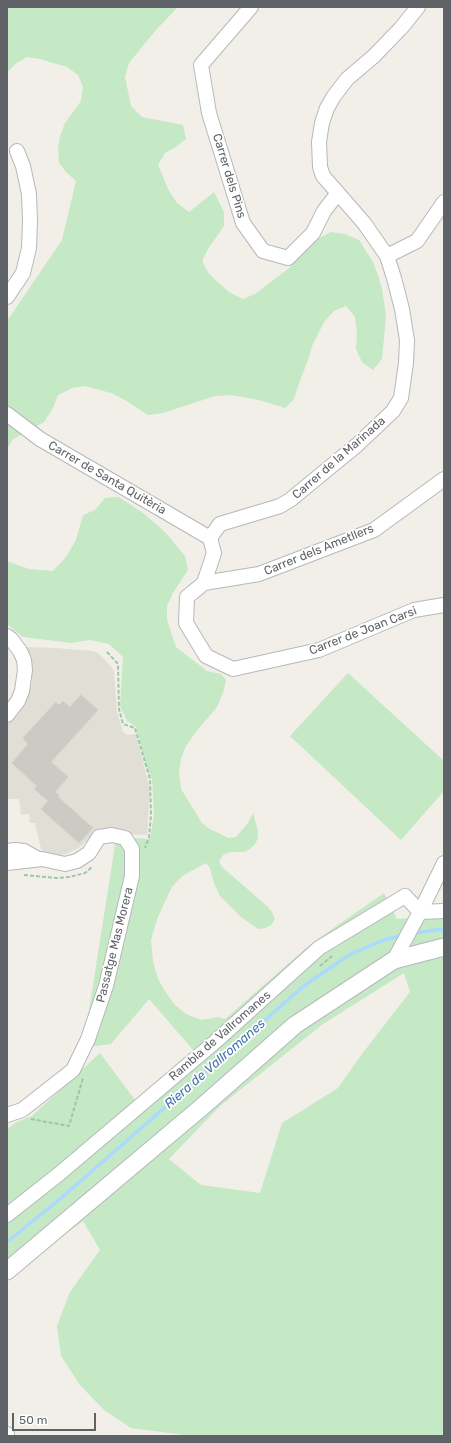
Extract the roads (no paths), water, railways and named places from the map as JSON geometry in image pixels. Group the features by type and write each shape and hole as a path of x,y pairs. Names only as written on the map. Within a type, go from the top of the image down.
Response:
{"street":[{"name":"Carrer dels Pins","path":"252,7 201,65 209,113 243,223 263,251 288,258 313,233 324,211 338,194"},
{"name":"Carrer de la Marinada","path":"210,538 220,524 280,506 290,500 357,445 393,411 400,398 404,383 407,340 394,278 387,256 364,223 323,176 320,167 319,142 322,123 327,108 334,96 347,79 390,39 418,7"},
{"path":"7,298 23,273 29,248 29,194 23,166 17,151"},
{"path":"387,256 417,241 444,202"},
{"name":"Carrer de Santa Quitèria","path":"7,414 40,439 210,538"},
{"name":"Carrer dels Ametllers","path":"204,583 259,574 374,530 444,479"},
{"path":"204,583 214,553 210,538"},
{"name":"Carrer de Joan Carsi","path":"204,583 187,597 186,623 206,656 233,669 319,650 414,610 444,606"},
{"path":"7,636 20,651 24,660 25,670 22,691 18,701 7,715"},
{"name":"Passatge Mas Morera","path":"7,863 38,860 65,864 77,861 89,853 99,837 112,835 125,838 132,850 132,876 106,986 88,1039 73,1070 22,1110 8,1113"},
{"name":"Passatge Mas Morera","path":"7,851 24,851 38,860"},
{"path":"394,960 420,912 444,862"},
{"name":"Rambla de Vallromanes","path":"7,1215 59,1174 216,1041 319,948 405,896 420,912"},
{"path":"420,912 444,911"},
{"path":"7,1271 203,1106 295,1025 394,960 444,947"}],"waterway":[{"name":"Riera de Vallromanes","path":"413,933 444,929"},
{"name":"Riera de Vallromanes","path":"7,1242 60,1199 305,985 349,955 381,941 403,935"}]}
